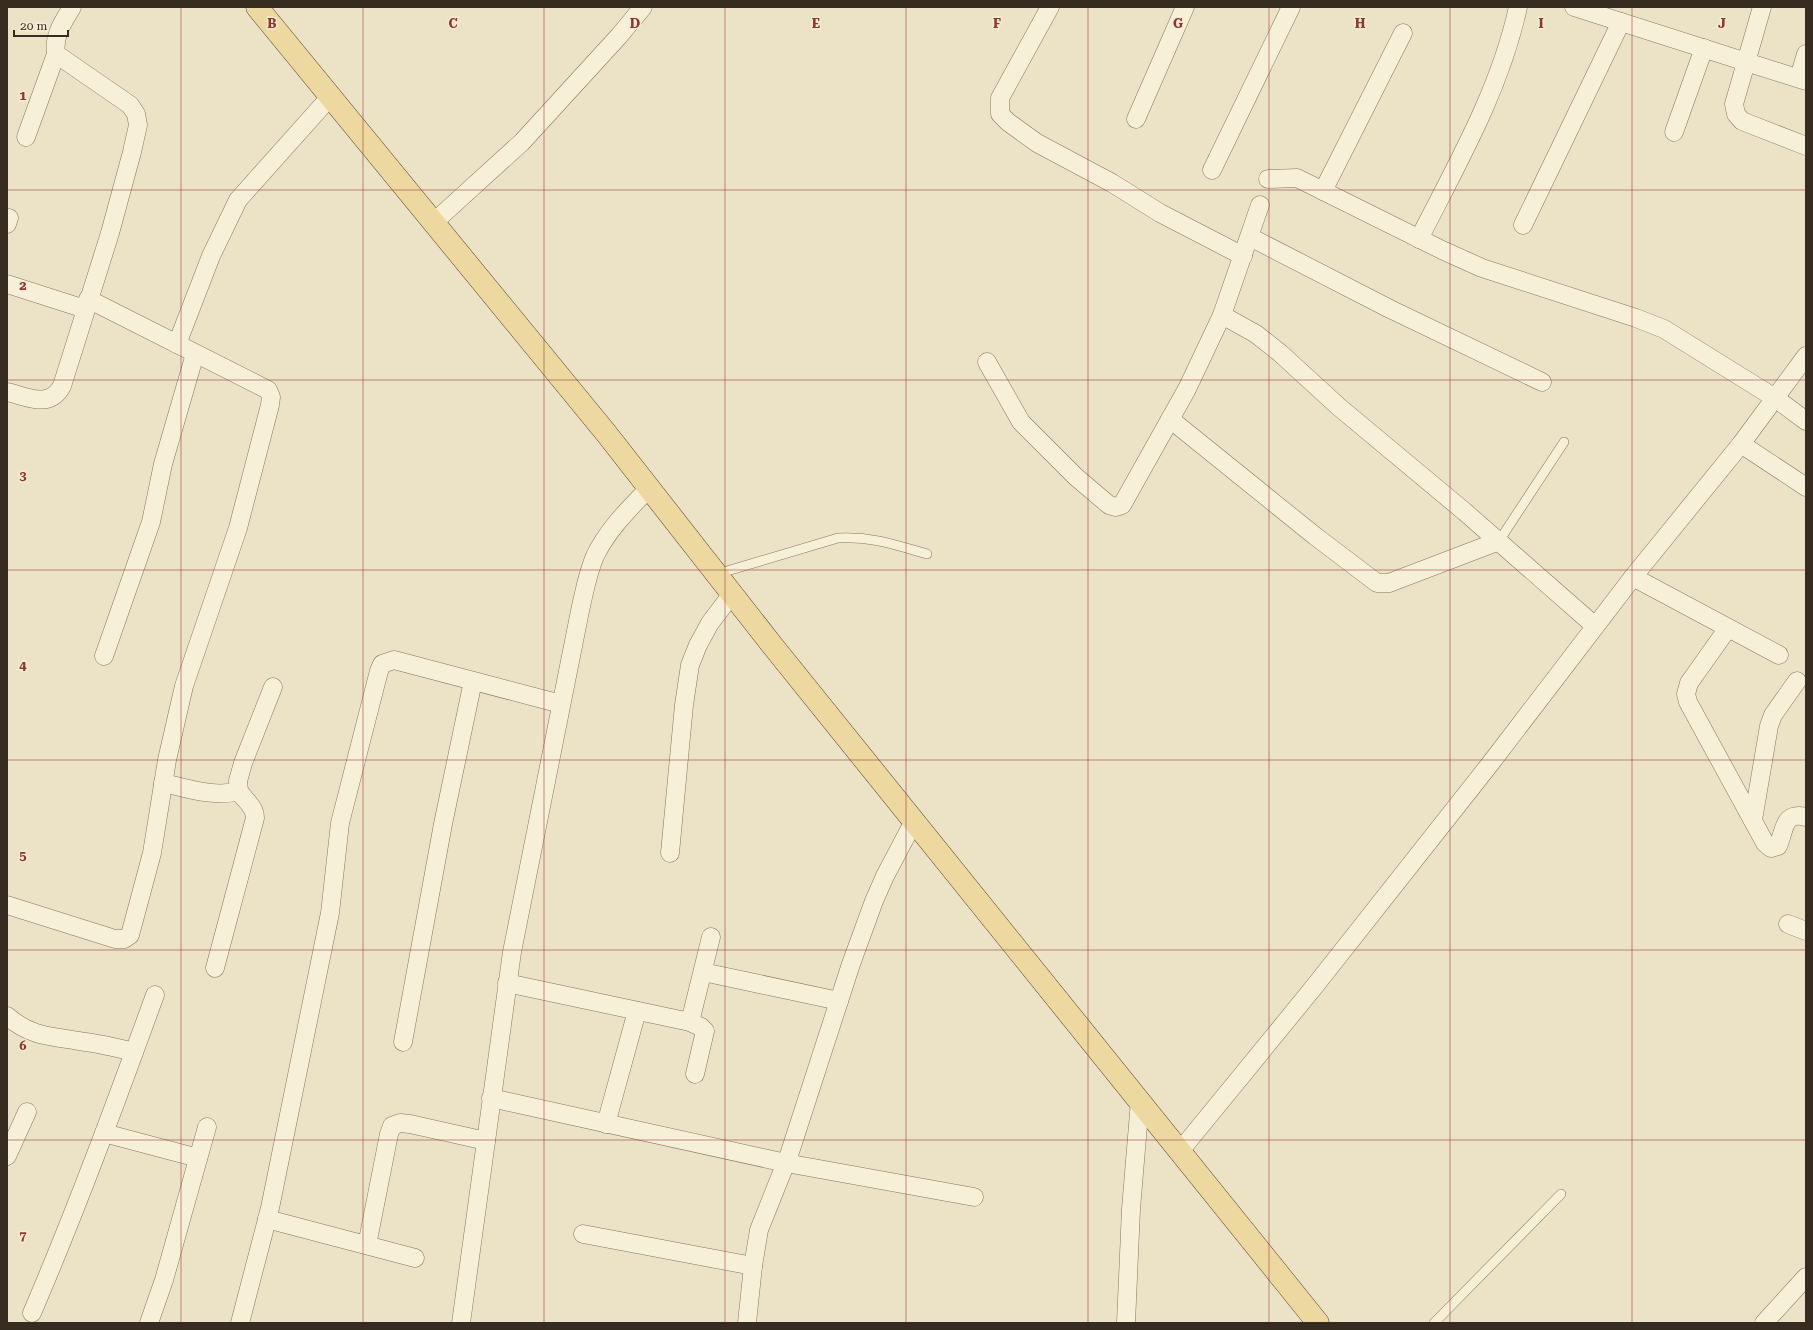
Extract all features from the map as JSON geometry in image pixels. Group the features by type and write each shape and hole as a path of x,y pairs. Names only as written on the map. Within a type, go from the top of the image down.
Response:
{"main road":[{"path":"257,7 606,433 716,574 914,822 1318,1323"}],"street":[{"path":"26,137 56,54 55,45 59,30 72,7"},
{"path":"433,223 522,142 619,36 643,7"},
{"path":"1050,7 1000,98 1000,114 1008,122 1037,143 1160,212 1243,256"},
{"path":"1212,170 1291,7"},
{"path":"1419,239 1492,90 1511,37 1518,7"},
{"path":"1574,7 1802,80 1806,54"},
{"path":"1762,7 1745,61 1734,104 1736,114 1742,121 1806,146"},
{"path":"1136,119 1183,8"},
{"path":"1523,225 1621,22"},
{"path":"1323,191 1403,33"},
{"path":"1674,132 1704,48"},
{"path":"7,392 43,400 51,398 57,394 62,386 86,304 110,233 138,125 136,114 130,105 56,54"},
{"path":"177,344 211,256 238,200 330,97"},
{"path":"1268,179 1297,178 1419,239 1482,268 1636,318 1664,329 1775,398 1806,421"},
{"path":"987,362 1021,422 1076,477 1109,505 1116,507 1122,505 1200,362 1222,314 1260,205"},
{"path":"1250,237 1390,309 1542,382"},
{"path":"7,284 86,304 177,344 268,390 271,397 238,528 184,686 171,737 152,853 130,935 124,940 115,939 7,905"},
{"path":"1222,314 1256,334 1280,353 1339,407 1499,541 1595,626"},
{"path":"104,656 151,522 163,464 195,354"},
{"path":"1180,1151 1329,969 1490,764 1633,577 1741,444 1806,356"},
{"path":"1170,419 1315,536 1377,582 1389,583 1499,541"},
{"path":"1741,444 1806,487"},
{"path":"461,1323 507,983 581,606 588,576 596,556 615,524 649,488"},
{"path":"1633,577 1779,655"},
{"path":"670,853 684,705 690,665 698,644 710,623 732,594"},
{"path":"1728,628 1689,683 1686,694 1688,702 1765,843 1771,848 1778,846 1786,822 1791,816 1798,815 1806,817"},
{"path":"240,1323 267,1219 330,913 340,823 382,664 394,660 561,704"},
{"path":"404,1042 442,832 473,681"},
{"path":"1753,820 1769,726 1773,715 1797,681"},
{"path":"215,968 255,818 255,812 252,806 239,791 238,781 243,763 273,687"},
{"path":"163,783 215,793 231,793 239,791"},
{"path":"747,1323 753,1266 759,1230 786,1163 851,964 874,901 885,876 914,822"},
{"path":"1788,924 1806,931"},
{"path":"690,1022 711,937"},
{"path":"702,972 839,1001"},
{"path":"507,983 690,1022 701,1027 705,1031 695,1074"},
{"path":"32,1313 66,1234 155,995"},
{"path":"606,1124 637,1011"},
{"path":"7,1016 21,1027 35,1034 103,1045 134,1052"},
{"path":"491,1098 786,1163 974,1197"},
{"path":"1126,1323 1131,1209 1140,1101"},
{"path":"7,1156 27,1112"},
{"path":"367,1245 389,1134 392,1126 400,1123 410,1124 486,1141"},
{"path":"149,1323 164,1280 207,1127"},
{"path":"104,1133 198,1158"},
{"path":"267,1219 415,1258"},
{"path":"583,1234 753,1266"},
{"path":"1764,1323 1806,1277"}],"lane":[{"path":"1499,541 1564,442"},
{"path":"716,574 838,538 858,537 878,539 927,554"},
{"path":"1434,1323 1561,1194"}]}
